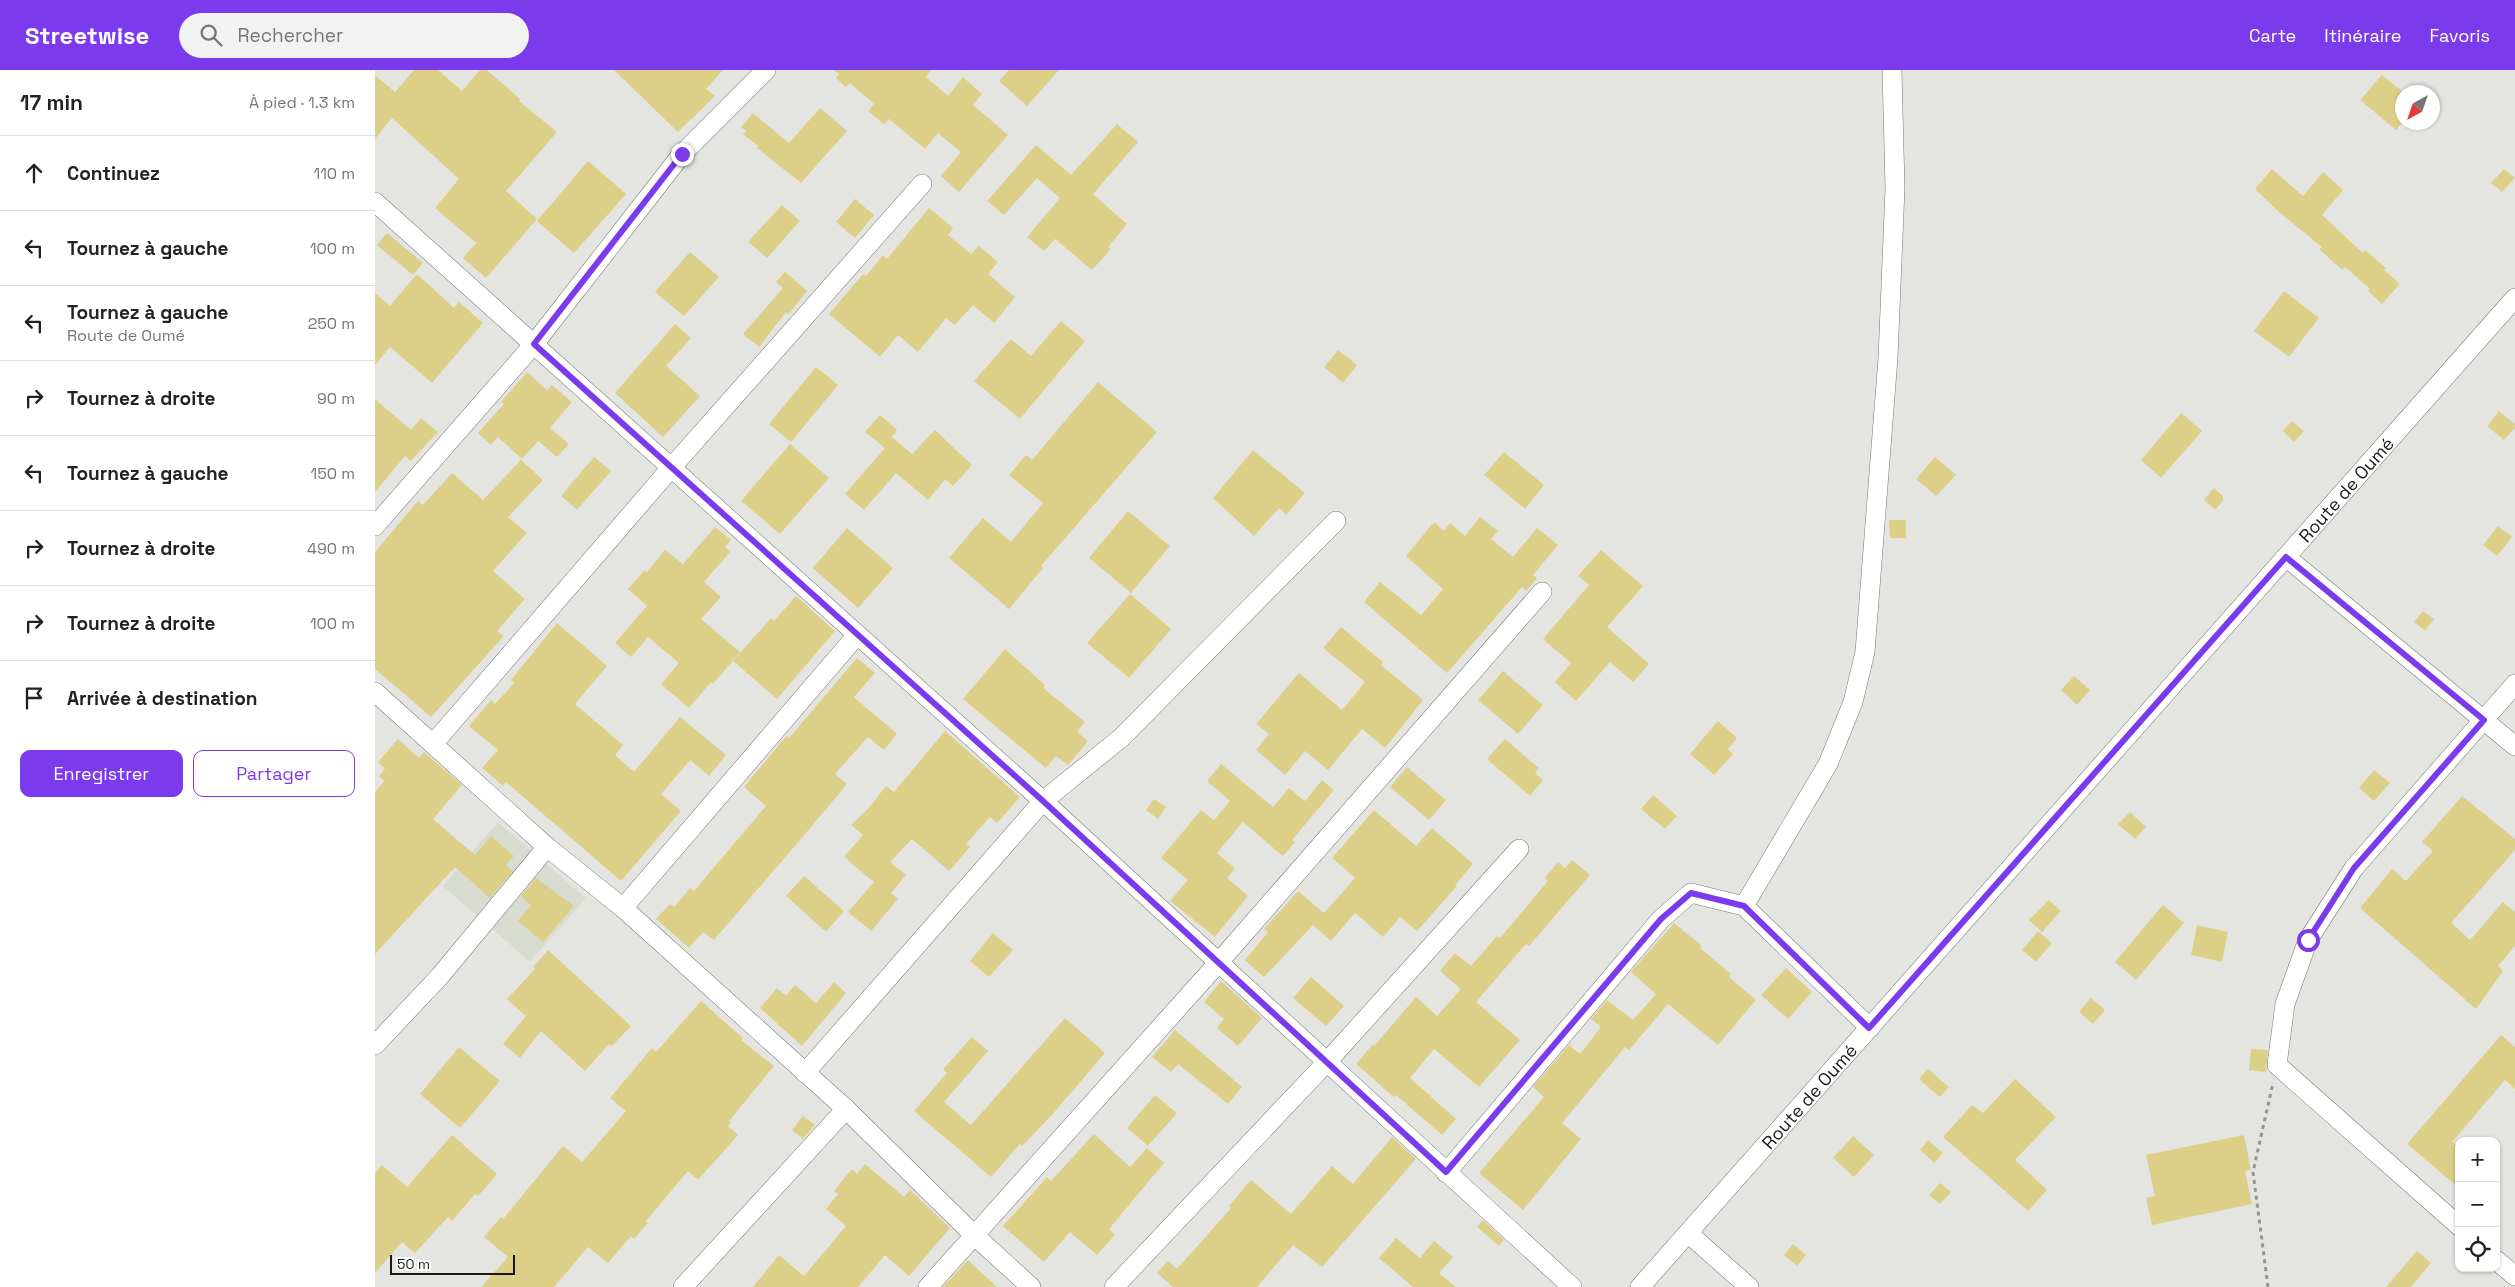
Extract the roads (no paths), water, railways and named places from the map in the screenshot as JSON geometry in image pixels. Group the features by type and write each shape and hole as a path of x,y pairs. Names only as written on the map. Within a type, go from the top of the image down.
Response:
{"street":[{"path":"375,526 534,344 682,154 766,70"},
{"path":"1744,906 1828,764 1853,702 1865,652 1888,358 1895,188 1892,70"},
{"path":"433,744 671,468 922,184"},
{"path":"375,202 1043,801 1572,1287"},
{"name":"Route de Oumé","path":"1640,1287 2515,298"},
{"path":"805,1073 1043,801 1121,738 1336,521"},
{"path":"2286,557 2515,746"},
{"path":"928,1287 1219,962 1542,592"},
{"path":"623,908 857,635"},
{"path":"2455,1222 2277,1065 2285,1004 2308,940 2354,868 2515,684"},
{"path":"375,692 547,847 623,908 845,1109 975,1236 1031,1287"},
{"path":"375,1045 440,976 547,847"},
{"path":"1114,1287 1326,1063 1519,849"},
{"path":"1446,1172 1661,919 1691,893 1744,906 1869,1028"},
{"path":"683,1287 845,1109"},
{"path":"1688,1233 1749,1287"},
{"path":"2500,1263 2515,1276"}]}
